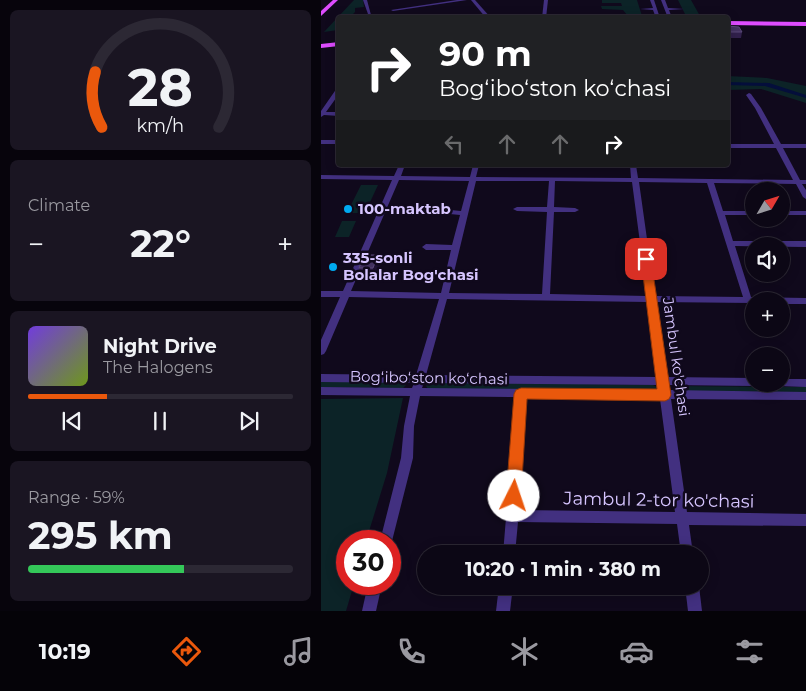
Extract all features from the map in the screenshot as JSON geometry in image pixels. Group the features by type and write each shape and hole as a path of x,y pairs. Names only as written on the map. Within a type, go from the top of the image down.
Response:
{"main road":[{"path":"321,10 332,0"},
{"path":"321,14 336,0"},
{"path":"730,23 806,23"},
{"path":"321,47 336,44"}],"street":[{"path":"365,0 370,14"},
{"path":"417,0 421,6"},
{"path":"393,10 465,0"},
{"path":"473,0 486,15"},
{"path":"544,15 545,0"},
{"path":"652,0 657,15"},
{"path":"658,0 663,15"},
{"path":"663,0 669,15"},
{"path":"642,9 655,9"},
{"path":"667,9 682,9"},
{"path":"321,114 336,93"},
{"path":"749,95 759,108 777,144 802,182 806,197"},
{"path":"321,114 336,114"},
{"path":"321,140 336,140"},
{"path":"730,144 806,142"},
{"path":"777,144 806,146"},
{"path":"321,351 401,167"},
{"path":"389,530 407,458 409,426 419,379 444,296 476,167"},
{"name":"Jambul ko'chasi","path":"633,167 686,545"},
{"path":"321,177 802,182"},
{"path":"546,297 552,180"},
{"path":"709,181 746,292"},
{"path":"430,210 463,213"},
{"path":"517,210 575,210"},
{"path":"720,213 745,213"},
{"path":"790,213 806,213"},
{"path":"730,243 806,244"},
{"path":"426,248 455,248"},
{"path":"321,294 745,300"},
{"path":"790,301 806,301"},
{"name":"Bogʻiboʻston koʻchasi","path":"321,378 745,382"},
{"path":"790,382 806,383"},
{"name":"Bogʻiboʻston koʻchasi","path":"321,392 806,396"},
{"path":"510,545 521,394"},
{"name":"Jambul 2-tor ko'chasi","path":"512,516 806,520"},
{"path":"369,611 373,595"},
{"path":"503,611 504,595"},
{"path":"693,595 695,611"}],"green space":[{"path":"354,0 363,0 364,7 355,8 355,12 352,15 340,15"},
{"path":"602,0 637,0 642,15 627,15 623,10 602,9 601,6 622,6 621,3 602,3"},
{"path":"678,0 691,0 699,15 686,15"},
{"path":"336,19 336,30 324,32"},
{"path":"730,76 767,78 806,86 806,103 761,89 730,90"},
{"path":"361,185 378,185 365,213 347,213"},
{"path":"342,221 356,221 349,237 335,237"},
{"path":"321,381 404,381 406,385 403,388 321,387"},
{"path":"429,382 653,385 657,387 655,391 428,389 426,386"},
{"path":"674,386 745,387 745,392 675,391"},
{"path":"790,387 806,387 806,392 790,392"},
{"path":"403,398 387,473 369,530 336,530 336,595 351,595 346,611 321,611 321,399"}],"shaded area":[{"path":"730,82 769,83 806,95 806,98 765,86 730,85"}],"building":[{"path":"730,26 739,27 742,32 730,32"},
{"path":"364,255 378,255 373,268 359,268"}],"place":[{"name":"100-maktab","path":"348,209"},
{"name":"335-sonli Bolalar Bog'chasi","path":"333,267"}],"route":[{"path":"514,496 521,394 665,395 646,259"}]}
